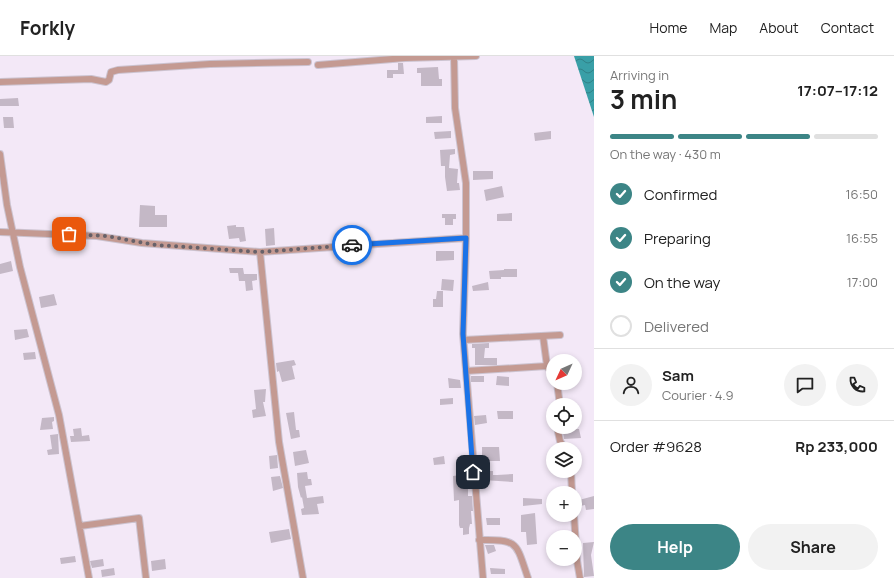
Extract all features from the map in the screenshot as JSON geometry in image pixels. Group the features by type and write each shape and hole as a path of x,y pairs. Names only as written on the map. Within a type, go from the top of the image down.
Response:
{"street":[{"path":"454,56 455,108 466,183 464,340 483,578"},
{"path":"318,65 404,58 476,56"},
{"path":"0,82 91,79 106,82 109,80 110,72 118,70 210,64 308,62"},
{"path":"0,154 7,205 38,336 59,415 89,578"},
{"path":"0,232 97,236 149,244 260,252 366,243 466,238"},
{"path":"260,252 279,442 303,578"},
{"path":"464,340 560,335"},
{"path":"543,336 546,358"},
{"path":"466,371 546,366"},
{"path":"80,526 138,518 146,578"},
{"path":"574,522 577,561 580,578"},
{"path":"479,540 503,540 510,542 520,554 528,578"}],"water":[{"path":"574,56 594,56 594,117"}],"building":[{"path":"398,63 403,63 404,74 393,74 393,78 387,78 387,70 398,70"},
{"path":"438,67 439,79 442,79 442,86 421,86 421,73 417,73 417,68"},
{"path":"18,98 19,106 0,106 0,99"},
{"path":"442,116 442,123 426,123 426,117"},
{"path":"3,117 13,117 14,128 4,128"},
{"path":"451,131 451,138 435,139 434,132"},
{"path":"551,131 551,139 535,141 534,133"},
{"path":"455,149 455,154 450,155 449,168 458,169 457,183 459,183 460,190 447,191 445,166 441,166 440,150"},
{"path":"473,171 493,171 493,179 473,180"},
{"path":"502,186 504,197 486,201 484,190"},
{"path":"140,205 155,206 155,215 167,215 167,227 139,227"},
{"path":"512,213 512,221 497,221 497,214"},
{"path":"442,214 456,214 456,219 453,219 453,225 445,225 445,218 442,218"},
{"path":"236,225 236,227 244,227 246,241 240,242 239,238 229,239 227,226"},
{"path":"274,228 275,245 266,246 265,229"},
{"path":"436,251 454,251 454,260 436,261"},
{"path":"11,261 13,271 0,274 0,264"},
{"path":"229,268 243,268 244,274 257,274 257,280 252,281 253,290 246,291 245,281 239,281 238,273 230,273"},
{"path":"517,269 517,277 490,279 489,271"},
{"path":"442,279 454,280 453,291 441,290"},
{"path":"488,282 489,290 473,291 472,286"},
{"path":"437,291 443,291 443,307 433,307 433,299 436,299"},
{"path":"54,294 57,305 41,308 39,297"},
{"path":"27,329 29,337 15,340 14,330"},
{"path":"489,343 489,348 485,348 484,358 497,358 497,365 475,365 475,348 472,348 472,344"},
{"path":"35,352 36,359 24,360 23,353"},
{"path":"294,360 296,365 292,366 295,379 282,382 279,371 277,372 276,363"},
{"path":"471,376 484,376 484,382 471,382"},
{"path":"497,376 509,377 509,386 496,385"},
{"path":"448,378 460,380 461,388 449,388"},
{"path":"266,389 265,402 263,402 266,416 253,418 252,410 256,409 254,390"},
{"path":"453,398 453,404 440,405 440,399"},
{"path":"497,411 513,411 513,419 498,419"},
{"path":"294,412 296,430 299,430 300,437 291,439 286,413"},
{"path":"486,415 487,423 475,425 474,416"},
{"path":"54,417 54,421 52,422 53,429 40,430 42,418"},
{"path":"81,428 82,436 89,435 90,441 71,442 70,436 74,436 73,429"},
{"path":"58,434 59,454 48,455 47,450 52,449 50,435"},
{"path":"563,434 580,434 581,438 564,439"},
{"path":"482,447 499,447 500,461 488,461 489,466 482,466"},
{"path":"306,450 309,463 295,466 293,452"},
{"path":"277,455 278,468 270,469 269,456"},
{"path":"444,456 445,464 434,465 433,458"},
{"path":"486,471 493,471 493,475 513,474 513,482 483,480 483,475 486,475"},
{"path":"307,472 308,479 311,479 312,485 305,486 307,498 323,496 324,503 317,504 319,514 302,515 301,509 304,508 298,487 297,473"},
{"path":"468,474 468,496 472,496 472,524 470,524 469,534 463,535 463,528 460,528 459,525 459,500 454,501 453,476"},
{"path":"280,476 283,488 273,491 271,477"},
{"path":"594,496 594,509 586,510 585,505 582,506 582,499"},
{"path":"523,498 542,499 542,504 523,506"},
{"path":"535,513 537,544 527,545 526,532 521,532 521,515"},
{"path":"486,518 500,518 500,525 487,525"},
{"path":"289,529 291,539 271,543 269,532"},
{"path":"594,542 591,555 594,576 584,577 583,543"},
{"path":"485,545 494,545 496,551 488,554"},
{"path":"75,556 76,562 61,564 60,558"},
{"path":"103,559 104,566 92,568 90,561"},
{"path":"165,559 166,569 152,571 151,561"},
{"path":"114,568 115,575 102,577 101,570"},
{"path":"490,568 505,569 505,574 491,574"}],"way so far":[{"path":"69,234 106,236 156,245 260,252 352,245"}],"route":[{"path":"352,245 466,238 463,334 473,472"}]}
